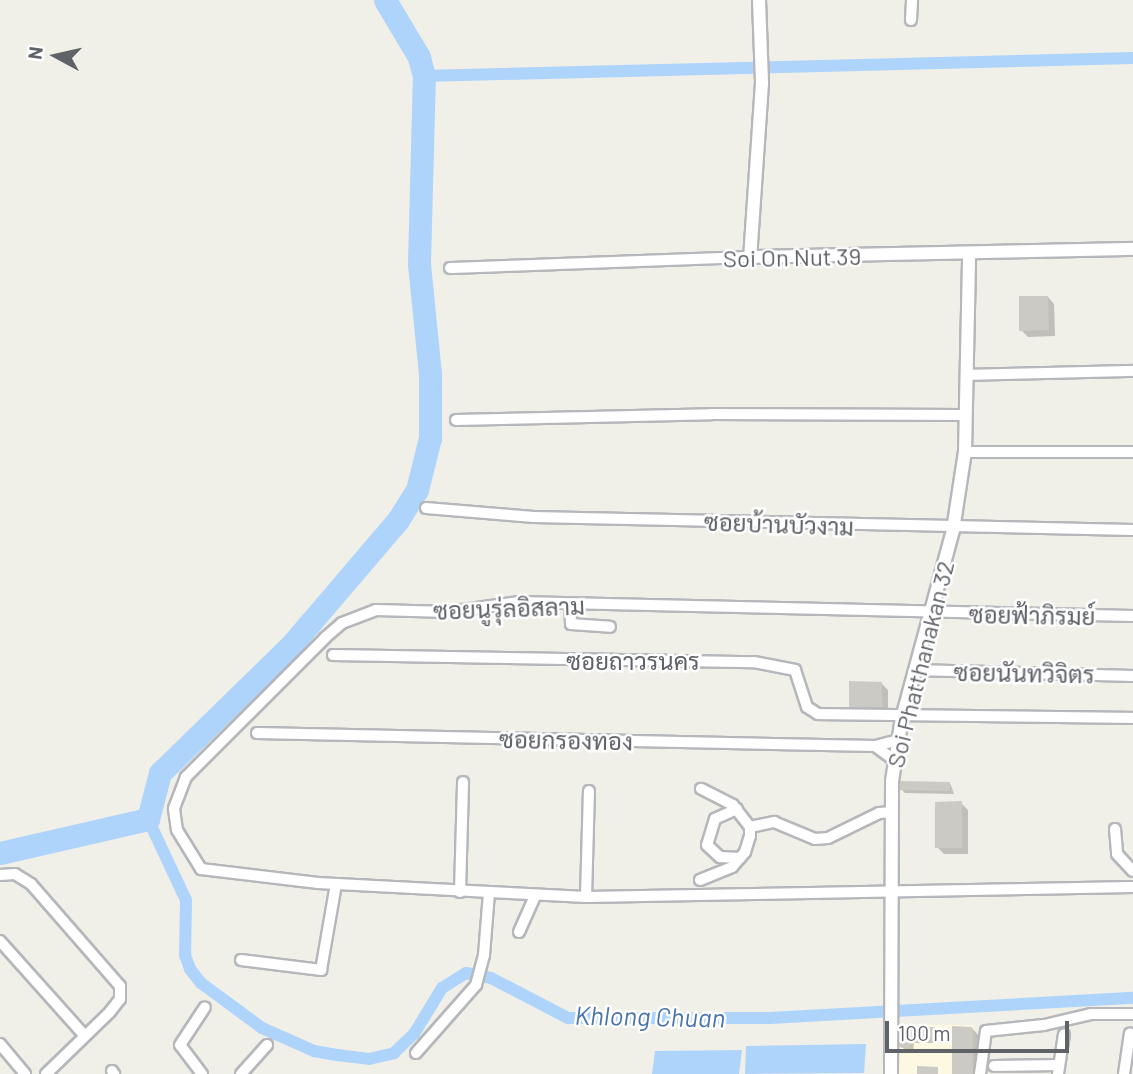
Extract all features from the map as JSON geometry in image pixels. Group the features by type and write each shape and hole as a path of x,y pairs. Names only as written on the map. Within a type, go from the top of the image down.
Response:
{"street":[{"path":"750,257 762,83 760,0"},
{"path":"911,20 912,0"},
{"name":"Soi On Nut 39","path":"450,268 750,257 970,255 1133,249"},
{"name":"Soi Phatthanakan 32","path":"891,1074 894,760 902,718 953,530 965,452 970,255"},
{"path":"968,375 1133,371"},
{"path":"456,420 687,414 965,415"},
{"path":"965,452 1133,452"},
{"name":"ซอยบ้านบัวงาม","path":"426,508 451,513 953,530 1133,530"},
{"name":"ซอยนูรุ่ลอิสลาม","path":"336,884 211,874 201,869 177,830 174,808 186,777 342,623 376,610 449,612 519,602 931,614"},
{"path":"570,604 571,624 610,627"},
{"name":"ซอยฟ้าภิรมย์","path":"931,614 1133,616"},
{"name":"ซอยถาวรนคร","path":"333,655 764,663 795,670 810,711 902,718"},
{"name":"ซอยนันทวิจิตร","path":"915,670 1133,676"},
{"path":"902,718 1133,719"},
{"name":"ซอยกรองทอง","path":"257,733 875,746 899,740"},
{"path":"875,746 894,760"},
{"path":"460,892 463,782"},
{"path":"700,880 722,873 740,858 749,842 750,827 727,800 701,789"},
{"path":"586,897 589,791"},
{"path":"737,809 715,819 707,845 720,857 740,858"},
{"path":"750,827 774,822 816,839 828,838 879,813 892,812"},
{"path":"1115,829 1117,854 1133,871"},
{"path":"0,876 15,874 32,884 120,986 120,999 46,1074"},
{"path":"241,960 321,970 336,884 586,897 1133,887"},
{"path":"416,1053 476,985 481,968 489,893"},
{"path":"519,932 535,896"},
{"path":"0,941 85,1036"},
{"path":"202,1074 180,1045 205,1007"},
{"path":"980,1074 986,1031 1044,1025 1091,1014 1133,1014"},
{"path":"1124,1074 1130,1033"},
{"path":"994,1066 1058,1070 1065,1034"},
{"path":"0,1044 26,1074"},
{"path":"241,1074 267,1045"}],"shaded area":[{"path":"896,1024 974,1025 973,1074 895,1074"}],"water":[{"path":"866,1044 864,1073 745,1074 746,1046"},
{"path":"742,1050 739,1074 652,1074 655,1051"}],"building":[{"path":"1019,296 1048,296 1049,330 1019,331"},
{"path":"849,681 882,682 882,707 849,707"},
{"path":"899,781 950,782 950,791 899,790"},
{"path":"962,801 962,848 935,848 935,802"},
{"path":"952,1026 972,1027 972,1074 952,1074"},
{"path":"909,1027 935,1027 935,1040 910,1040 910,1048 898,1047 899,1032 909,1033"},
{"path":"917,1066 938,1067 938,1074 917,1074"}],"waterway":[{"path":"0,853 148,819 160,773 293,643 398,520 417,490 430,438 430,374 419,263 424,76 419,57 385,0"},
{"path":"424,76 1133,58"},
{"name":"Khlong Chuan","path":"148,819 186,900 185,955 190,969 201,983 262,1028 314,1051 369,1059 394,1053 414,1034 442,988 466,973 491,978 568,1018 770,1018 1133,998"}]}
